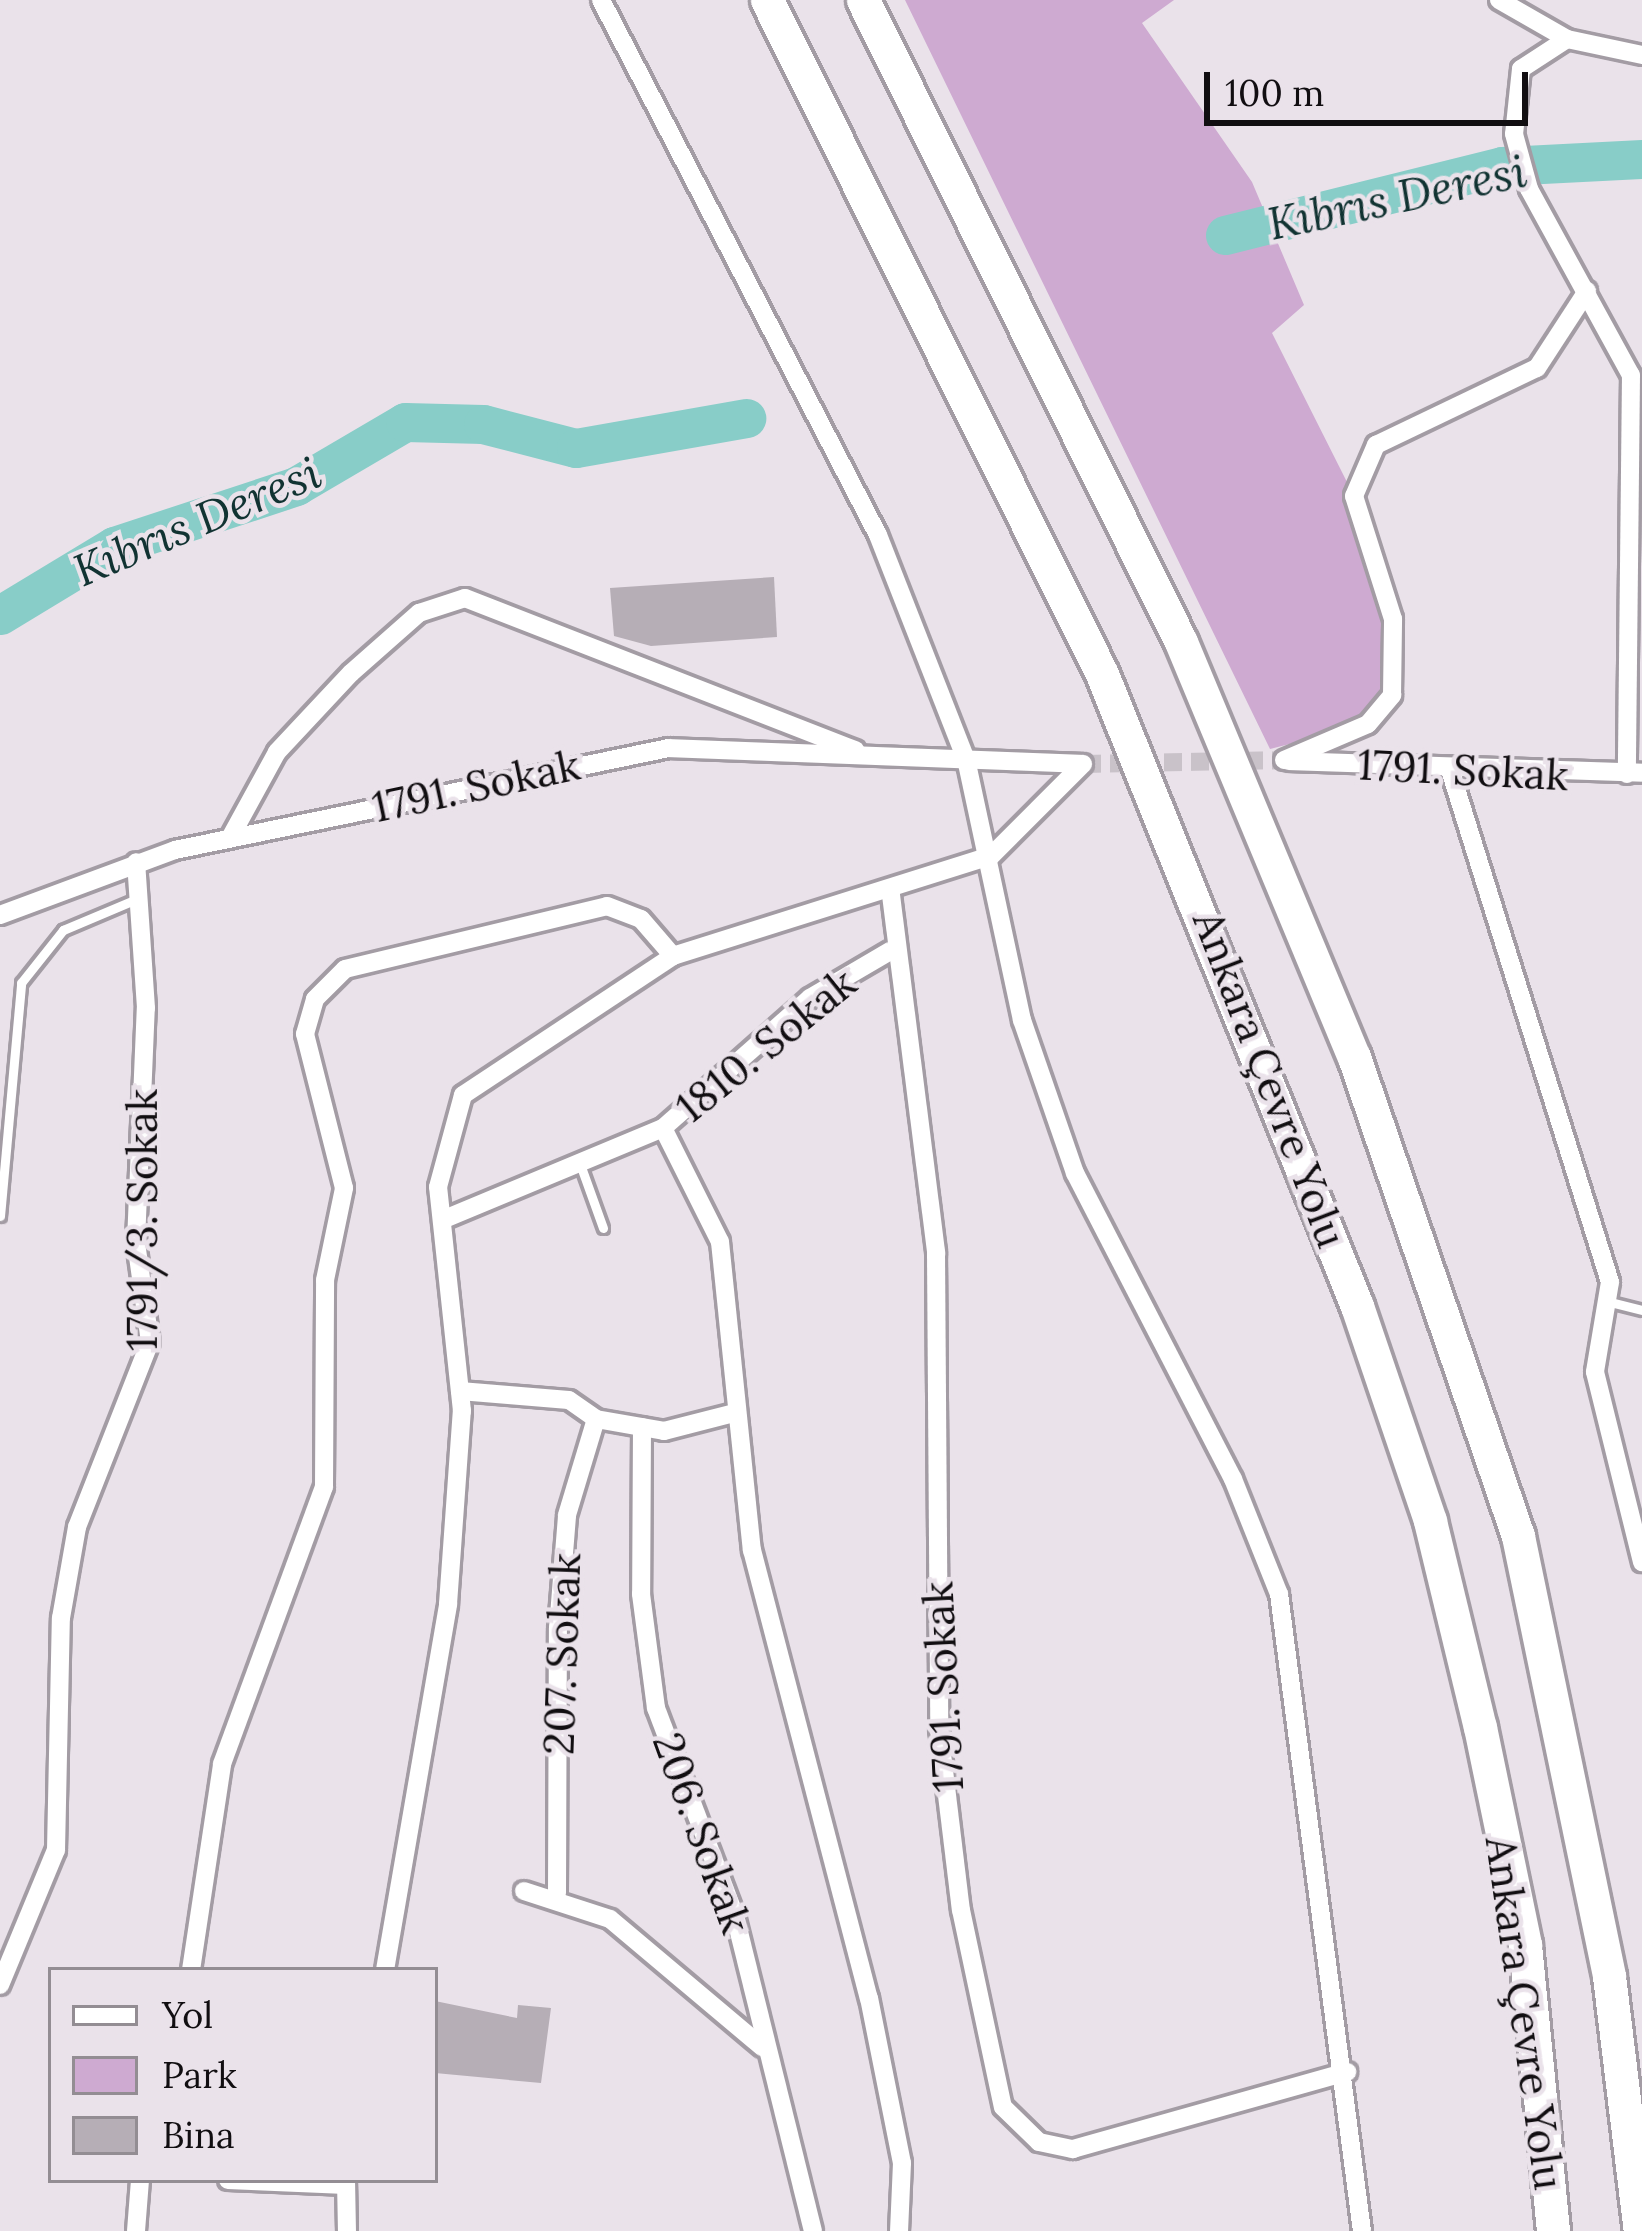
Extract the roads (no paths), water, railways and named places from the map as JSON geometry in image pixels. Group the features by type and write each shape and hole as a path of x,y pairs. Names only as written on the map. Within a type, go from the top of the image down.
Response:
{"highway":[{"name":"Ankara Çevre Yolu","path":"767,0 1102,674 1357,1306 1430,1521 1480,1727 1525,1946 1553,2231"},
{"name":"Ankara Çevre Yolu","path":"863,0 1181,642 1354,1057 1519,1536 1601,1931 1640,2231"}],"street":[{"path":"601,0 878,535 966,759 991,856 1022,1020 1075,1173 1233,1479 1279,1594 1347,2072 1362,2231"},
{"path":"1499,0 1567,39 1642,55"},
{"path":"1567,39 1521,69 1514,134 1529,188 1636,377 1635,773"},
{"name":"1791. Sokak","path":"1587,291 1538,368 1376,445 1354,496 1394,619 1392,695 1368,724 1284,760 1450,773 1635,773"},
{"path":"230,838 278,752 351,673 419,613 465,598 865,754"},
{"name":"1791. Sokak","path":"0,915 136,862 230,838 669,748 1083,764 991,856"},
{"path":"1450,773 1614,1304 1597,1334 1594,1372 1642,1562"},
{"path":"386,1967 448,1604 460,1391 442,1220 444,1136 463,1095 673,956 769,919 891,895 991,856"},
{"name":"1791/3. Sokak","path":"0,1984 56,1850 61,1618 77,1527 151,1342 136,1241 136,862"},
{"name":"1791. Sokak","path":"891,895 890,951 936,1253 939,1729 961,1910 1003,2107 1040,2142 1073,2149 1347,2072"},
{"path":"191,1967 222,1765 324,1486 325,1280 344,1188 305,1034 315,999 345,969 607,905 641,919 673,956"},
{"name":"1810. Sokak","path":"442,1220 578,1159 663,1128 810,998 890,951"},
{"path":"663,1128 720,1242 734,1413 752,1550 869,1998 902,2163 894,2230"},
{"path":"460,1391 569,1400 596,1419 642,1427 734,1413"},
{"name":"207. Sokak","path":"557,1893 558,1628 567,1514 596,1419"},
{"name":"206. Sokak","path":"642,1427 641,1594 656,1708 736,1916 762,2047 797,2137 813,2231"},
{"path":"524,1891 557,1893 645,1943 762,2047"},
{"path":"136,2231 140,2183"},
{"path":"346,2183 347,2231"}],"lane":[{"path":"0,1216 21,983 63,930 139,898"},
{"path":"578,1159 603,1228"},
{"path":"1614,1304 1642,1310"}],"waterway":[{"name":"Kıbrıs Deresi","path":"1225,235 1502,166 1642,159"},
{"name":"Kıbrıs Deresi","path":"0,615 114,546 296,486 405,422 483,424 576,448 746,418"}],"tunnel":[{"path":"1083,764 1284,760"}]}
